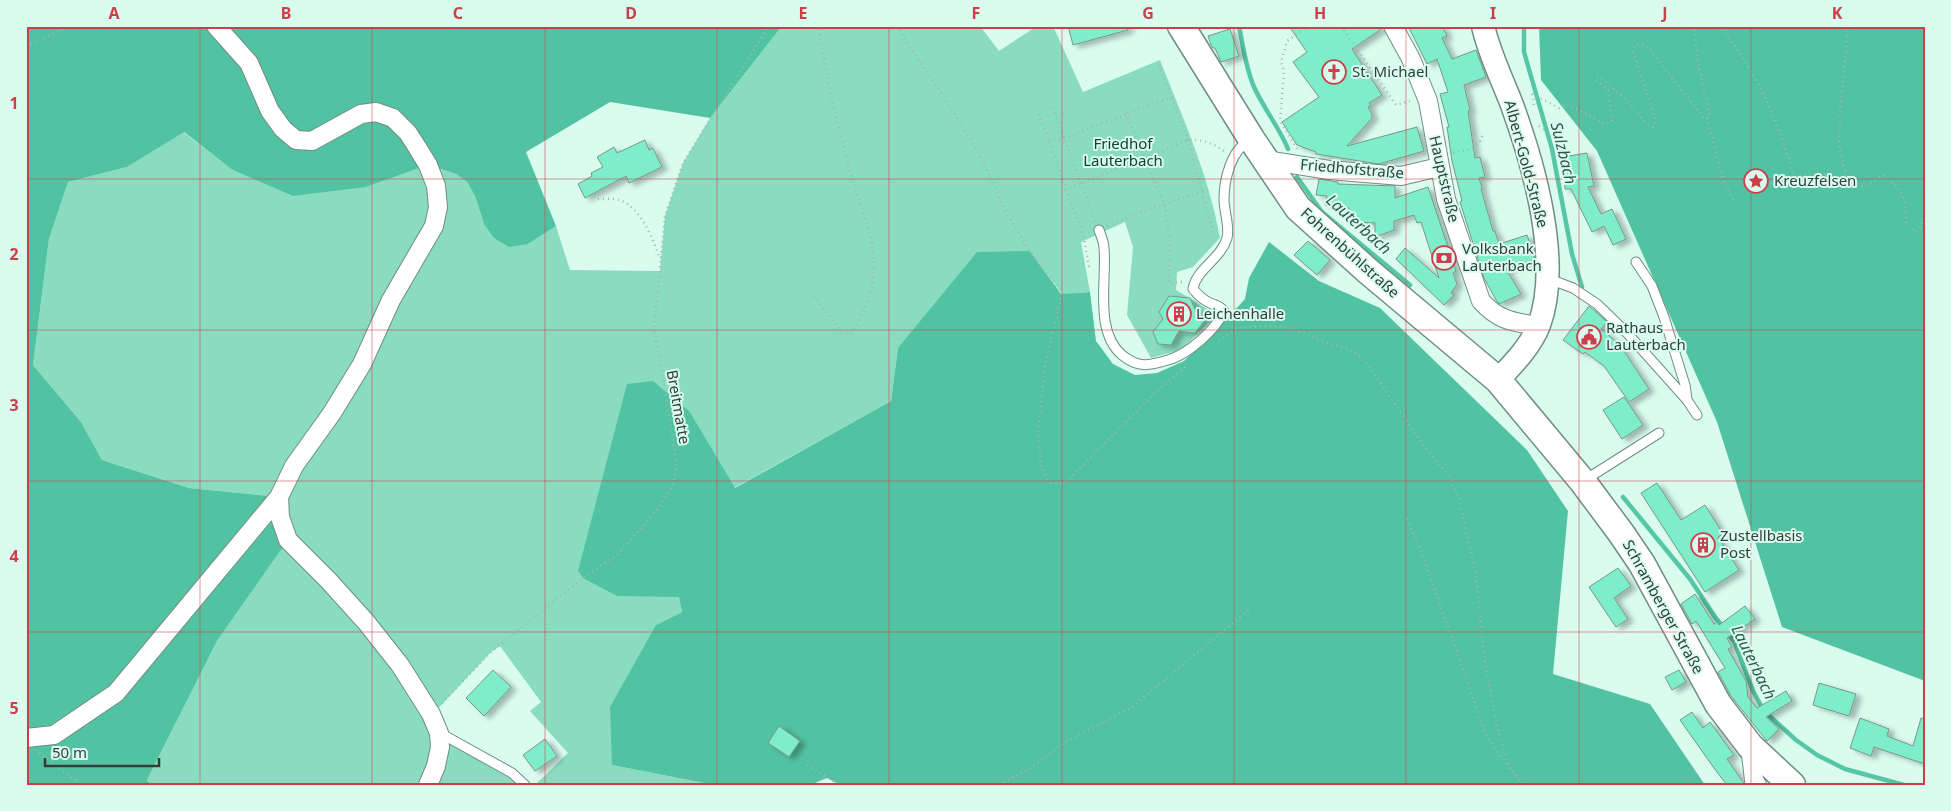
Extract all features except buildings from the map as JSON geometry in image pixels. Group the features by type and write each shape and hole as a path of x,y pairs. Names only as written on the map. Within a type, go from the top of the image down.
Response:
{"main road":[{"name":"Fohrenbühlstraße","path":"1188,33 1250,153 1298,208 1330,238 1498,380"},
{"name":"Schramberger Straße","path":"1498,380 1583,482 1622,533 1642,564 1718,704 1750,746 1792,785"}],"street":[{"path":"30,744 54,735 116,693 279,497 294,466 332,413 362,364 391,300 434,226 438,207 436,186 428,165 418,147 408,133 393,118 376,112 361,114 312,140 296,140 283,129 270,111 249,63 216,26"},
{"name":"Hauptstraße","path":"1393,26 1411,59 1426,97 1438,167 1446,199 1481,301 1492,312 1508,321 1539,326"},
{"name":"Albert-Gold-Straße","path":"1483,26 1519,125 1543,216 1547,249 1547,278 1539,326 1519,356 1498,380"},
{"name":"Friedhofstraße","path":"1250,153 1329,170 1401,176 1438,167"},
{"path":"279,497 280,517 288,540 366,622 400,665 432,714 439,732 440,747 436,766 428,785"},
{"path":"1750,746 1757,783"}],"lane":[{"path":"1099,230 1104,246 1106,270 1103,292 1109,339 1132,364 1151,365 1180,357 1221,319 1224,311 1219,305 1210,303 1202,298 1193,289 1194,281 1221,251 1227,238 1224,200 1228,172 1250,153"},
{"path":"1636,262 1652,286 1664,317 1685,385 1687,400"},
{"path":"1547,278 1573,288 1597,304 1628,334 1687,400 1697,415"},
{"path":"1583,482 1659,433"},
{"path":"439,732 512,773 525,785"}],"path":[{"path":"26,47 70,26"},
{"name":"Breitmatte","path":"432,714 491,652 583,578 617,555 657,510 672,487 677,466 654,326 665,216 682,163 769,26"},
{"path":"814,296 842,332 851,334 863,314 869,296 874,262 868,233 826,80 818,26"},
{"path":"896,26 948,103 978,152 1006,212 1026,244 1062,294 1045,366 1038,432 1041,467 1048,480 1054,484 1067,481 1159,389 1193,361"},
{"path":"1297,147 1280,121 1284,70 1281,62 1288,41 1308,26"},
{"path":"1341,26 1396,105 1426,97"},
{"path":"1694,26 1698,62 1710,116 1708,118 1723,179 1734,202"},
{"path":"1719,26 1733,42 1756,80 1786,148 1794,177"},
{"path":"1847,181 1839,146 1848,26"},
{"path":"1532,94 1559,108 1568,104 1604,124 1612,120 1608,91 1596,80 1597,77 1600,77 1625,99 1646,123 1653,126 1656,122 1633,51 1637,44 1647,46 1704,118 1708,118"},
{"path":"1159,65 1188,140 1213,233"},
{"path":"1049,140 1064,138 1172,97"},
{"path":"1053,108 1080,184 1099,230 1133,215 1203,191"},
{"path":"1126,113 1164,204 1170,241 1170,283 1194,281"},
{"path":"1039,114 1082,235 1089,266 1106,270"},
{"path":"1543,130 1552,136 1560,154"},
{"path":"1438,167 1452,154 1476,146 1480,143 1483,134"},
{"path":"1065,190 1188,140 1208,142 1222,149 1250,153"},
{"path":"1756,181 1775,184 1794,177 1815,173 1847,181 1854,187 1865,186 1883,175 1896,185 1905,198 1906,223 1915,232 1922,227 1925,213"},
{"path":"598,199 620,200 631,206 647,229 661,261"},
{"path":"1234,309 1269,313 1274,320 1274,326"},
{"path":"1214,344 1243,327 1274,326 1290,328 1356,353 1374,373 1419,439 1448,475 1459,498 1476,575 1485,662 1497,726 1510,769"},
{"path":"1407,519 1419,546 1486,735 1510,769 1526,785"},
{"path":"999,785 1031,768 1062,744 1132,707 1250,609"},
{"path":"30,744 82,785"},
{"path":"807,764 840,785"}],"green space":[{"path":"26,26 782,26 710,118 610,102 526,152 556,226 528,244 509,247 494,238 484,224 475,196 467,182 456,174 428,165 366,187 293,196 231,169 184,132 127,167 68,182 49,239 33,365 81,422 102,460 189,488 279,497 288,540 217,641 147,780 151,785 26,785"},
{"name":"Friedhof Lauterbach","path":"782,26 980,26 999,51 1037,26 1053,26 1083,92 1160,60 1202,170 1220,238 1193,267 1177,272 1176,290 1217,315 1181,350 1151,358 1127,315 1133,247 1125,222 1081,242 1090,292 1062,294 1030,251 898,348 891,401 734,488 690,412 617,596 679,596 682,612 656,625 612,765 714,785 535,785 568,753 530,711 541,702 500,646 491,652 432,715 439,733 525,785 151,785 147,780 217,641 288,540 279,497 189,488 102,460 81,422 33,365 49,239 68,182 127,167 183,132 231,169 366,187 428,165 456,174 467,182 475,196 484,224 528,244 556,226 570,270 660,271 665,216 683,163 710,118"},
{"path":"1539,26 1925,26 1925,681 1782,627 1717,422 1597,151 1541,80"},
{"path":"1269,242 1319,281 1380,308 1527,450 1568,511 1553,674 1650,704 1705,785 840,785 827,778 810,785 714,785 612,765 610,707 656,625 682,612 679,597 617,596 583,578 578,571 627,384 653,381 690,412 735,488 891,401 898,348 977,252 1030,251 1061,294 1090,292 1096,341 1113,364 1135,375 1157,373 1184,361 1214,333 1245,299 1249,278"}],"waterway":[{"name":"Lauterbach","path":"1239,26 1251,80 1288,149"},
{"name":"Sulzbach","path":"1524,26 1524,52 1552,149 1572,254 1582,287"},
{"name":"Lauterbach","path":"1297,177 1322,212 1410,285"},
{"name":"Lauterbach","path":"1623,497 1690,579 1715,617 1734,641 1753,691 1764,711 1796,740 1817,755 1845,769 1904,785"}],"place":[{"name":"St. Michael","path":"1334,72"},
{"name":"Kreuzfelsen","path":"1756,181"},
{"name":"Volksbank Lauterbach","path":"1444,258"},
{"name":"Leichenhalle","path":"1179,314"},
{"name":"Rathaus Lauterbach","path":"1589,337"},
{"name":"Zustellbasis Post","path":"1703,545"}]}
